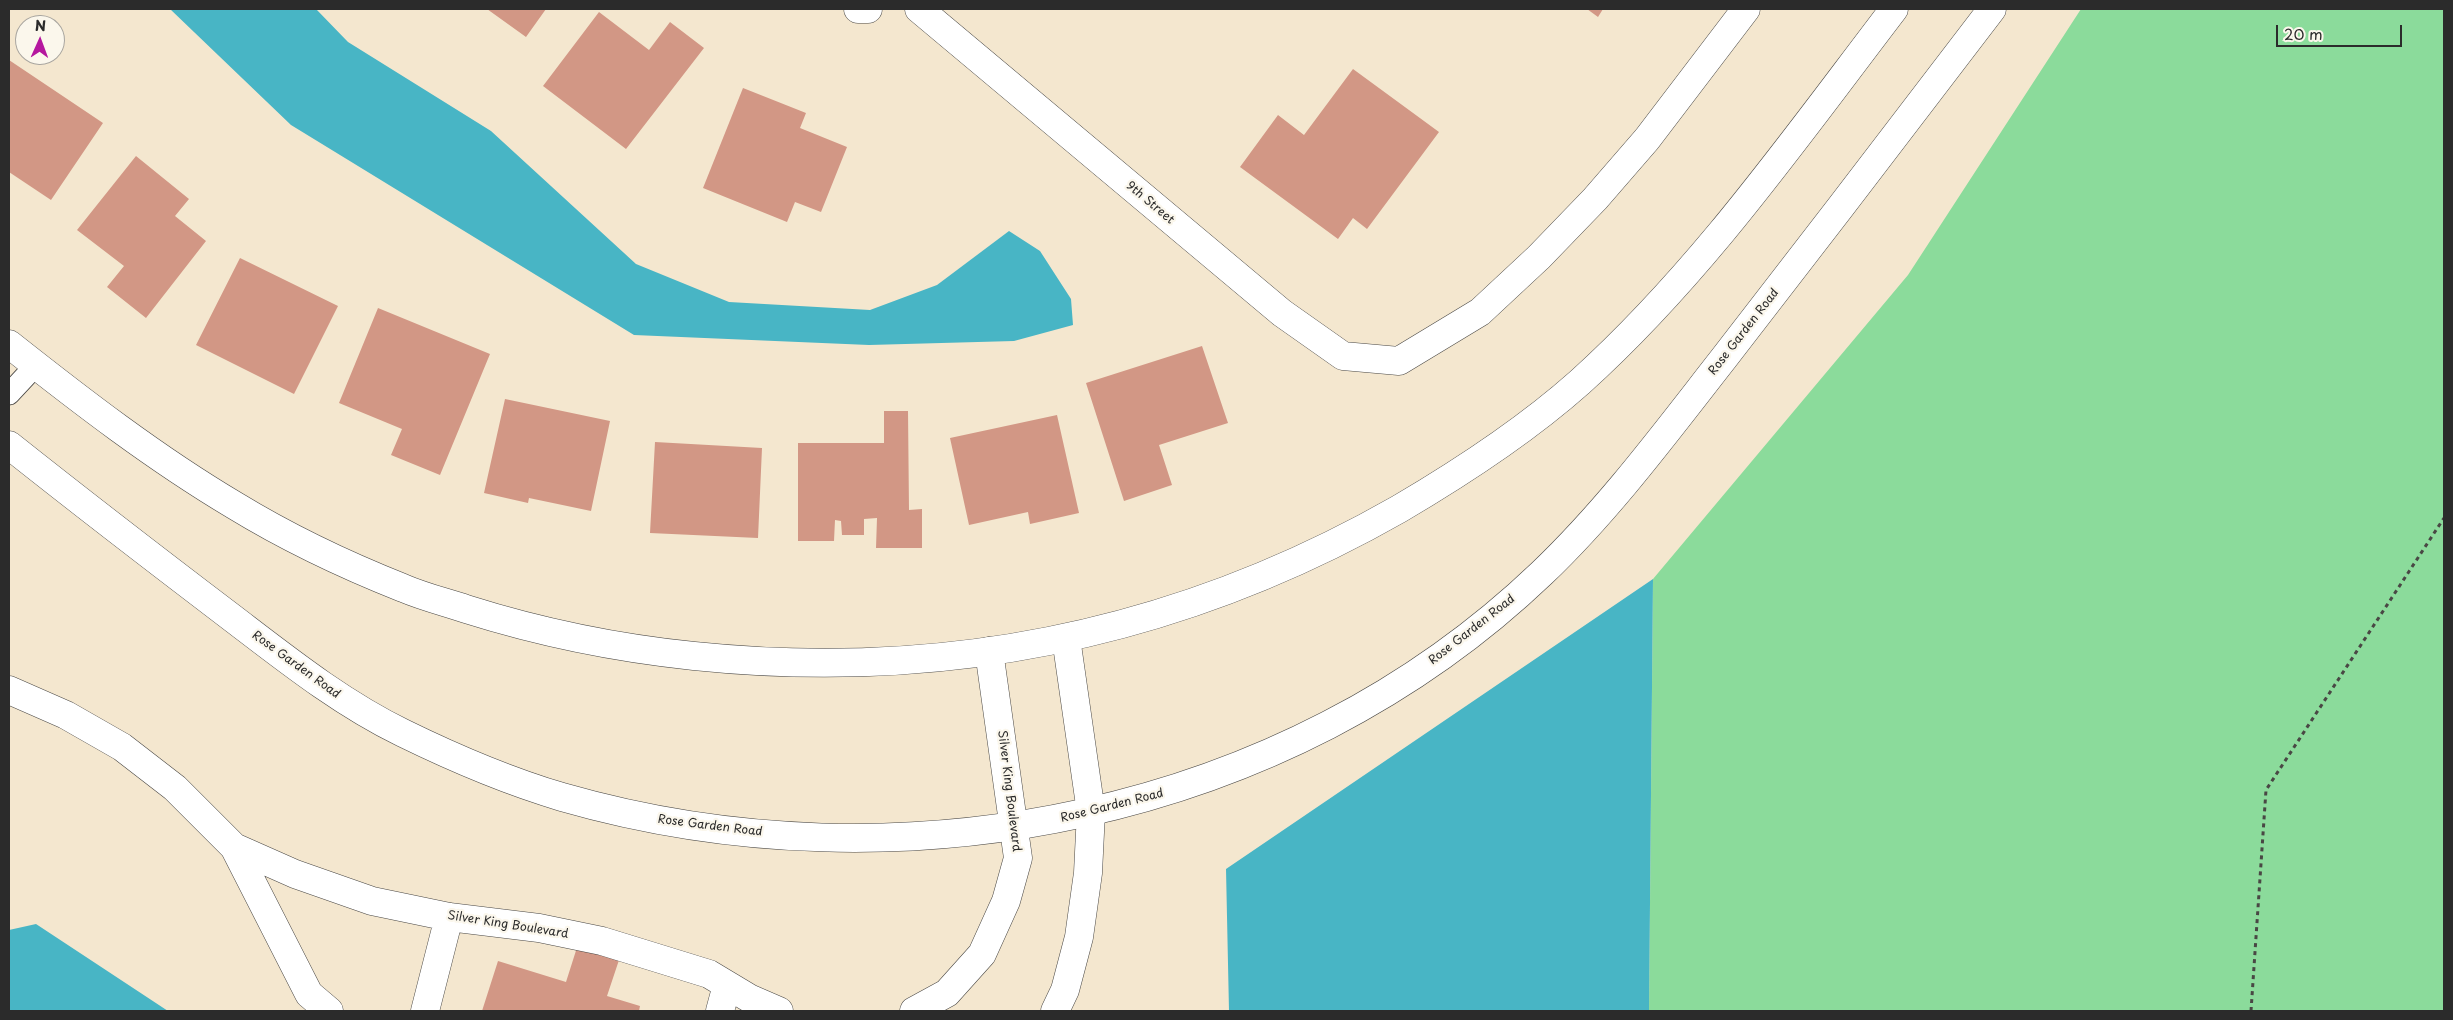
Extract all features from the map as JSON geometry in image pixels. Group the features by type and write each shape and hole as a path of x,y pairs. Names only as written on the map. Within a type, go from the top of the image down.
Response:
{"street":[{"path":"858,9 868,9"},
{"name":"9th Street","path":"919,9 1282,313 1343,356 1399,361 1480,312 1539,257 1595,199 1647,139 1746,9"},
{"path":"9,344 157,455 236,506 318,551 409,591 520,626 576,640 633,650 760,663 890,662 990,651 1066,638 1164,612 1232,589 1300,561 1439,486 1510,438 1578,384 1640,324 1698,261 1894,9"},
{"name":"Rose Garden Road","path":"9,445 132,542 323,687 398,731 477,766 558,796 643,817 728,831 812,837 895,837 979,832 1091,812 1143,800 1198,783 1305,738 1356,711 1453,648 1506,606 1582,532 1620,490 1842,206 1992,9"},
{"path":"1055,1011 1065,990 1079,937 1088,873 1091,812 1066,638"},
{"name":"Silver King Boulevard","path":"921,1010 947,993 982,954 1006,901 1018,858 990,651"},
{"name":"Silver King Boulevard","path":"9,690 66,715 122,747 175,788 234,847 309,994 329,1011"},
{"name":"Silver King Boulevard","path":"234,847 295,874 372,901 449,917 538,928 602,940 709,974 749,998 779,1011"},
{"path":"425,1011 449,917"},
{"path":"720,1011 727,985"}],"lane":[{"path":"9,394 36,365"}],"path":[{"path":"2251,1011 2266,790 2444,518"}],"green space":[{"path":"2081,9 2444,9 2444,1011 1649,1011 1653,579 1908,275"}],"water":[{"path":"170,9 316,9 348,42 491,131 636,264 729,302 870,310 937,285 1009,231 1040,251 1071,299 1073,325 1014,341 869,345 634,335 291,125"},
{"path":"1653,579 1649,1011 1229,1011 1226,869"},
{"path":"36,924 168,1011 9,1011 9,930"}],"building":[{"path":"487,9 546,9 526,37"},
{"path":"1587,9 1603,9 1598,17"},
{"path":"599,12 649,50 670,22 704,48 626,149 543,86"},
{"path":"9,60 103,123 51,200 9,172"},
{"path":"1353,69 1439,132 1367,229 1353,218 1338,239 1240,167 1278,115 1304,135"},
{"path":"743,88 806,113 800,128 847,147 821,212 795,202 787,222 703,188"},
{"path":"136,156 189,199 175,216 206,241 146,318 107,287 124,266 77,230"},
{"path":"240,258 338,306 294,394 196,345"},
{"path":"378,308 490,354 440,475 391,455 402,429 339,403"},
{"path":"1202,346 1228,423 1159,445 1172,485 1124,501 1086,383"},
{"path":"505,399 610,421 591,511 529,498 528,503 484,493"},
{"path":"884,411 908,411 909,510 922,509 922,548 876,548 877,518 864,519 864,535 842,535 841,521 835,520 834,541 798,541 798,443 884,443"},
{"path":"1057,415 1079,513 1030,524 1028,512 969,525 950,438"},
{"path":"655,442 762,448 758,538 650,533"},
{"path":"580,938 622,951 607,996 640,1006 639,1011 482,1011 498,961 566,982"}]}
